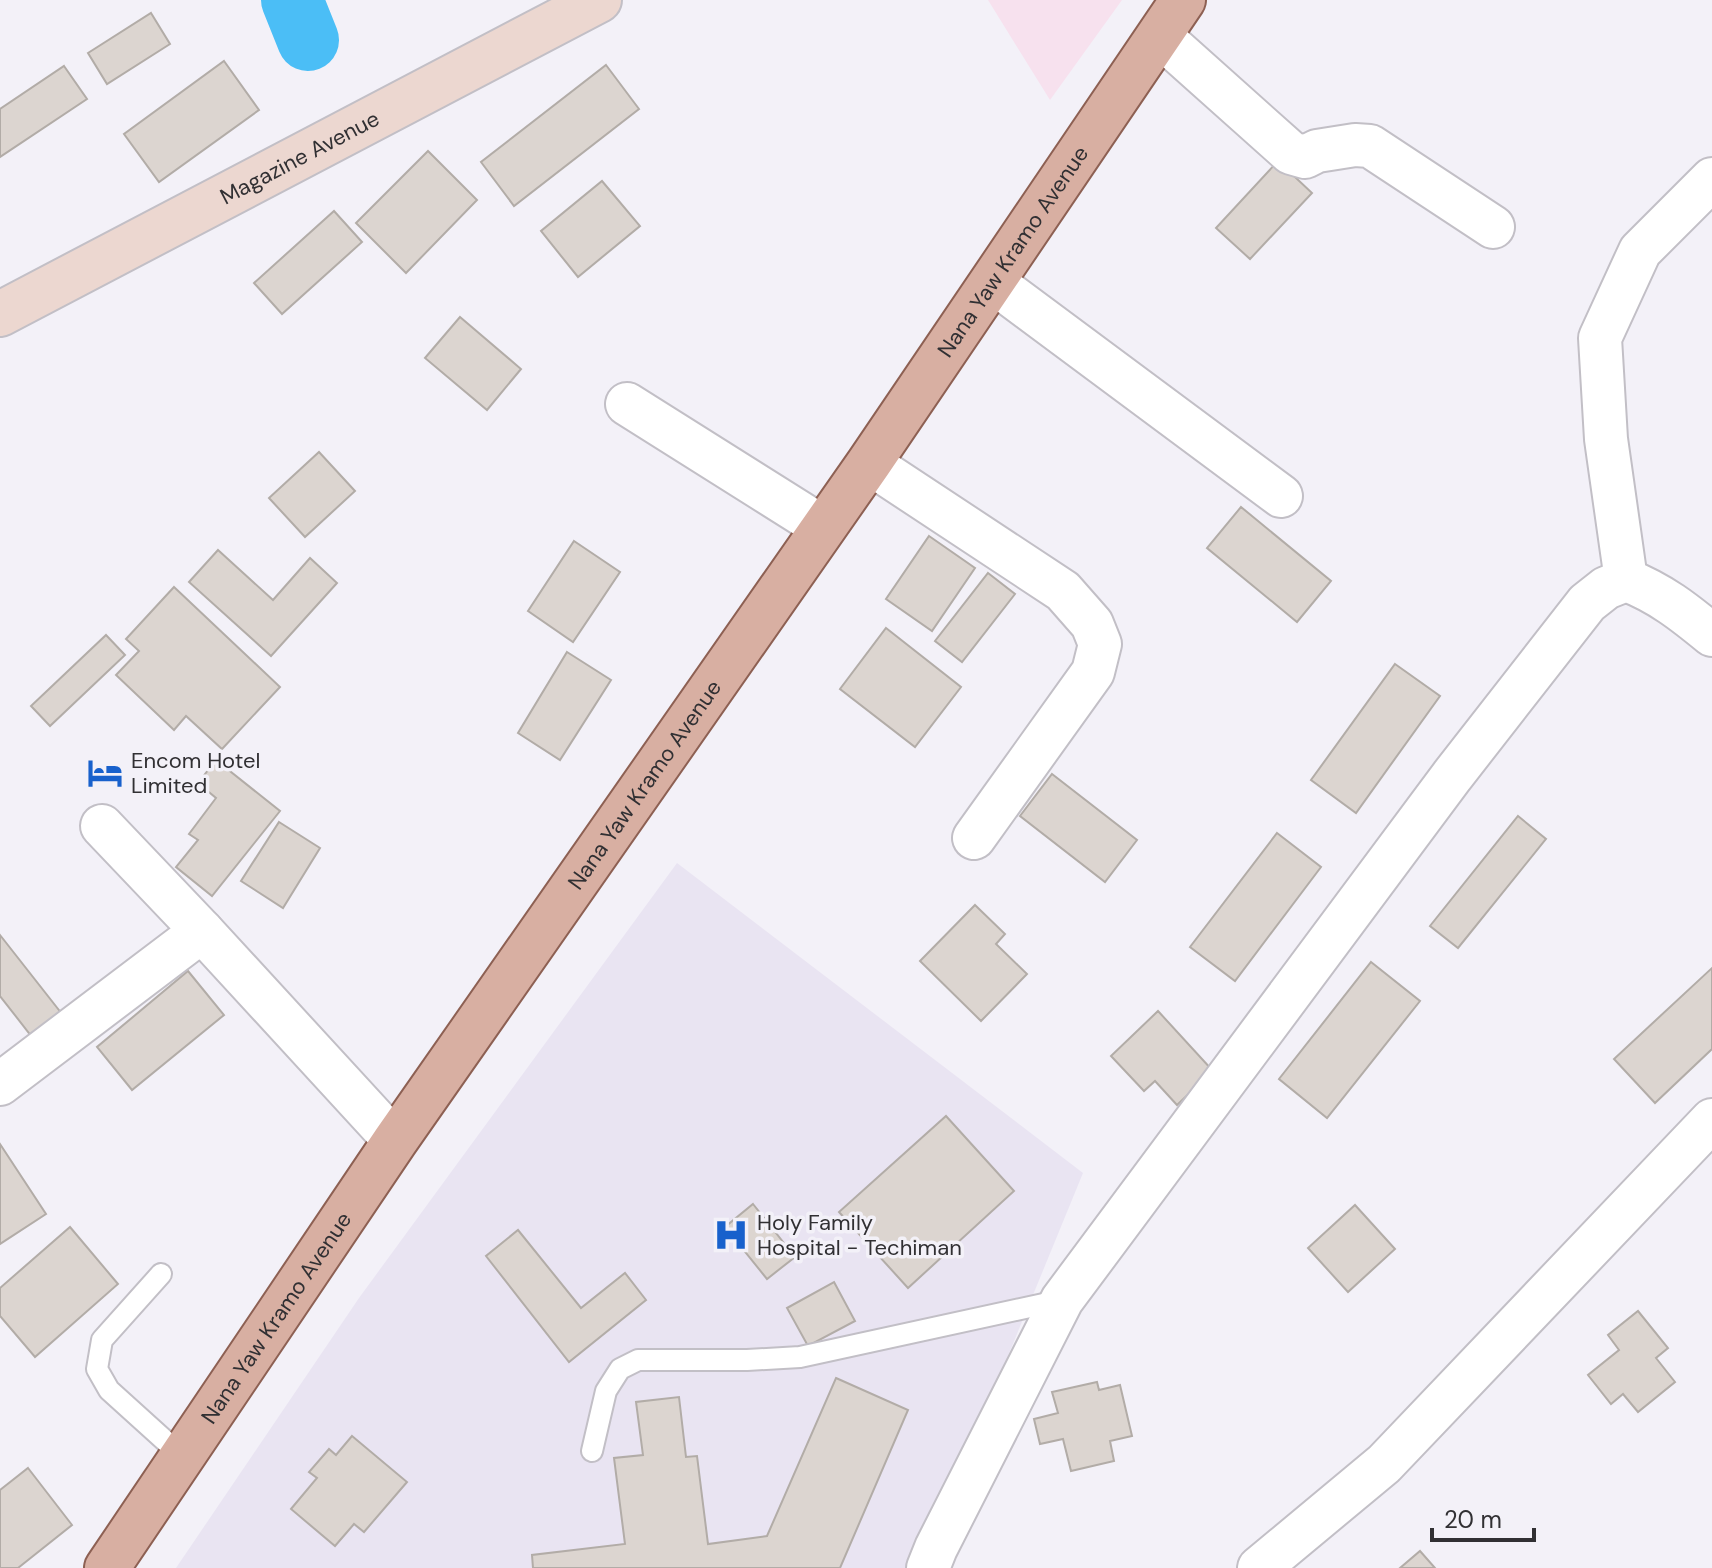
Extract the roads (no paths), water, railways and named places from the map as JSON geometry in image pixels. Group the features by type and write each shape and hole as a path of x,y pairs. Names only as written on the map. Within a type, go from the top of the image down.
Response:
{"main road":[{"name":"Nana Yaw Kramo Avenue","path":"107,1568 395,1141 869,463 1171,17"}],"street":[{"name":"Magazine Avenue","path":"0,314 599,0"},
{"path":"1171,17 1291,153 1305,157 1317,151 1355,145 1370,146 1493,227"},
{"path":"1626,580 1606,439 1600,338 1640,251 1712,179"},
{"path":"993,282 1281,496"},
{"path":"627,404 824,528"},
{"path":"869,463 1063,591 1092,624 1100,644 1093,672 974,838"},
{"path":"928,1568 1062,1300 1452,776 1587,603 1606,588 1626,580 1649,589 1677,606 1712,635"},
{"path":"102,826 395,1141"},
{"path":"0,1084 202,931"},
{"path":"1259,1568 1384,1464 1712,1120"}],"lane":[{"path":"161,1274 102,1340 97,1369 109,1390 182,1456"},
{"path":"592,1451 606,1391 620,1369 638,1360 800,1357 1062,1300"}],"waterway":[{"path":"292,0 308,40"}],"place":[{"name":"Encom Hotel Limited","path":"105,773"},
{"name":"Holy Family Hospital - Techiman","path":"731,1235"}]}
